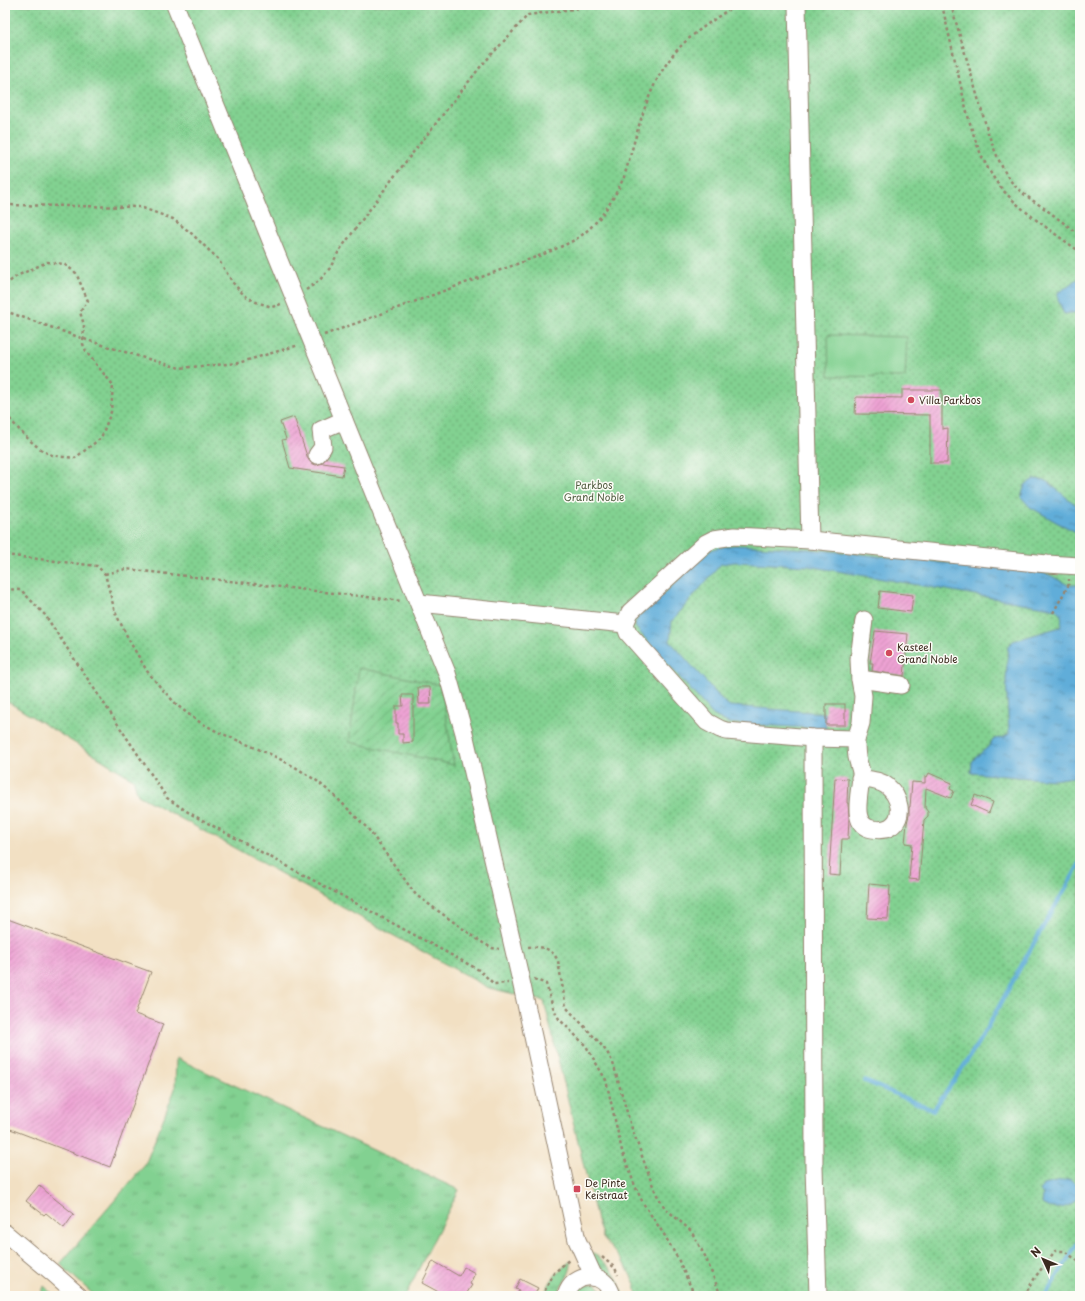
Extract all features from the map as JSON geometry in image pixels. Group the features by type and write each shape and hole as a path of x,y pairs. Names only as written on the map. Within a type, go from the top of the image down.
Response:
{"street":[{"path":"175,5 447,673 464,733 521,981 576,1249 576,1280"},
{"path":"797,5 810,540"},
{"path":"317,455 323,447 321,430 344,420"},
{"path":"856,739 813,738 726,731 707,722 628,633 625,624 630,612 706,543 734,536 810,540 1080,566"},
{"path":"419,603 625,624"},
{"path":"860,778 861,773 857,756 856,739 861,723 863,696 859,659 864,620"},
{"path":"860,679 901,685"},
{"path":"813,738 814,1167 818,1296"},
{"path":"5,1233 53,1272 79,1296"},
{"path":"576,1249 594,1277"},
{"path":"566,1296 576,1280 588,1276 594,1277 606,1283 610,1288 612,1296"}],"path":[{"path":"5,205 140,207 173,219 191,233 218,260 233,283 244,295 256,302 272,307 295,298 318,281 326,272 393,178 481,66 528,15 603,5"},
{"path":"5,311 141,357 180,368 238,363 312,340 544,254 575,240 586,231 603,212 619,188 624,177 650,93 667,64 679,48 700,30 735,5"},
{"path":"942,5 971,129 980,153 998,184 1008,195 1022,208 1080,252"},
{"path":"951,5 989,136 1008,175 1015,187 1029,199 1041,206 1080,235"},
{"path":"5,285 17,276 47,262 64,264 76,273 88,301 80,312 84,325 83,344 87,353 112,384 111,412 101,438 75,458 53,455 39,448 12,422 5,413"},
{"path":"5,555 97,566 105,574 115,612 130,642 147,670 178,706 196,720 218,732 270,754 317,781 336,797 368,829 416,895 483,943 492,948 501,949 537,946 551,951 555,955 558,961 566,1007 597,1040 607,1052 613,1063 637,1143 657,1195 665,1208 691,1231 705,1256 722,1296"},
{"path":"105,574 126,569 419,603"},
{"path":"1053,613 1069,584"},
{"path":"5,589 21,590 45,615 167,798 198,818 479,970 494,984 536,979 546,984 553,1007 559,1019 586,1046 606,1080 622,1151 635,1186 678,1259 695,1296"},
{"path":"542,1295 554,1273 576,1249"},
{"path":"1024,1296 1036,1276 1055,1251 1064,1251 1078,1261 1080,1259"}],"green space":[{"name":"Parkbos Grand Noble","path":"5,5 1080,5 1080,1296 637,1296 635,1284 626,1266 603,1238 597,1220 544,1001 489,988 138,795 133,779 5,700"},
{"path":"828,335 907,337 905,377 829,376"},
{"path":"359,668 441,685 454,765 349,742"},
{"path":"176,1058 459,1190 405,1296 95,1296 60,1264 145,1165 175,1089"},
{"path":"594,1253 613,1272 619,1283 623,1296 620,1296 615,1281 607,1273 599,1269 589,1255"},
{"path":"571,1261 570,1270 557,1295 545,1296 549,1285 555,1276"},
{"path":"596,1283 606,1296 573,1296 577,1288"},
{"path":"44,1286 55,1296 41,1296"}],"water":[{"path":"1077,279 1080,282 1080,312 1064,314 1058,300 1058,292 1069,286"},
{"path":"1034,479 1045,480 1076,505 1080,506 1080,534 1030,507 1021,497 1025,485"},
{"path":"735,545 809,549 1046,573 1068,585 1080,585 1080,776 1053,780 971,773 972,762 975,758 988,747 994,739 1004,737 1009,734 1006,680 1008,646 1013,641 1060,627 1061,617 1060,613 1056,609 808,566 735,562 721,564 672,621 670,641 724,702 730,706 825,713 826,729 728,723 713,715 636,628 635,624 638,617 711,550"},
{"path":"1070,1179 1079,1187 1078,1196 1070,1205 1060,1208 1051,1208 1042,1204 1043,1194 1040,1191 1043,1185"}],"building":[{"path":"902,390 942,390 942,429 948,428 947,463 930,463 930,415 855,414 856,397 902,398"},
{"path":"294,417 308,459 311,463 316,465 323,463 344,466 342,476 290,468 282,440 286,439 280,422"},
{"path":"880,591 913,595 911,612 878,608"},
{"name":"Kasteel Grand Noble","path":"875,631 908,634 904,676 872,671 873,663 870,663"},
{"path":"418,687 430,687 431,704 419,704"},
{"path":"402,695 413,695 413,742 403,743 403,734 398,734 398,723 396,723 396,706 403,706"},
{"path":"826,704 845,704 845,725 826,725"},
{"path":"929,773 952,783 950,789 954,791 951,798 926,788 925,808 928,812 928,816 924,820 919,880 909,879 912,844 905,843 912,782 925,783 925,776 927,777"},
{"path":"835,778 848,779 848,839 842,839 840,875 829,874"},
{"path":"975,795 993,802 989,813 971,805"},
{"path":"869,884 890,886 888,919 867,918"},
{"path":"5,918 151,972 135,1014 163,1024 110,1167 5,1127"},
{"path":"39,1185 74,1214 64,1228 46,1213 44,1215 26,1201"},
{"path":"433,1261 459,1276 464,1267 475,1273 470,1284 472,1285 465,1296 446,1296 422,1283"},
{"path":"520,1279 538,1288 534,1296 516,1296 519,1290 515,1289"}],"waterway":[{"path":"865,1081 933,1110 961,1070 999,1007 1080,863"},
{"path":"1045,1296 1080,1239"}],"place":[{"name":"Villa Parkbos","path":"911,400"},
{"name":"Kasteel Grand Noble","path":"889,653"},
{"name":"De Pinte Keistraat","path":"577,1189"}]}
